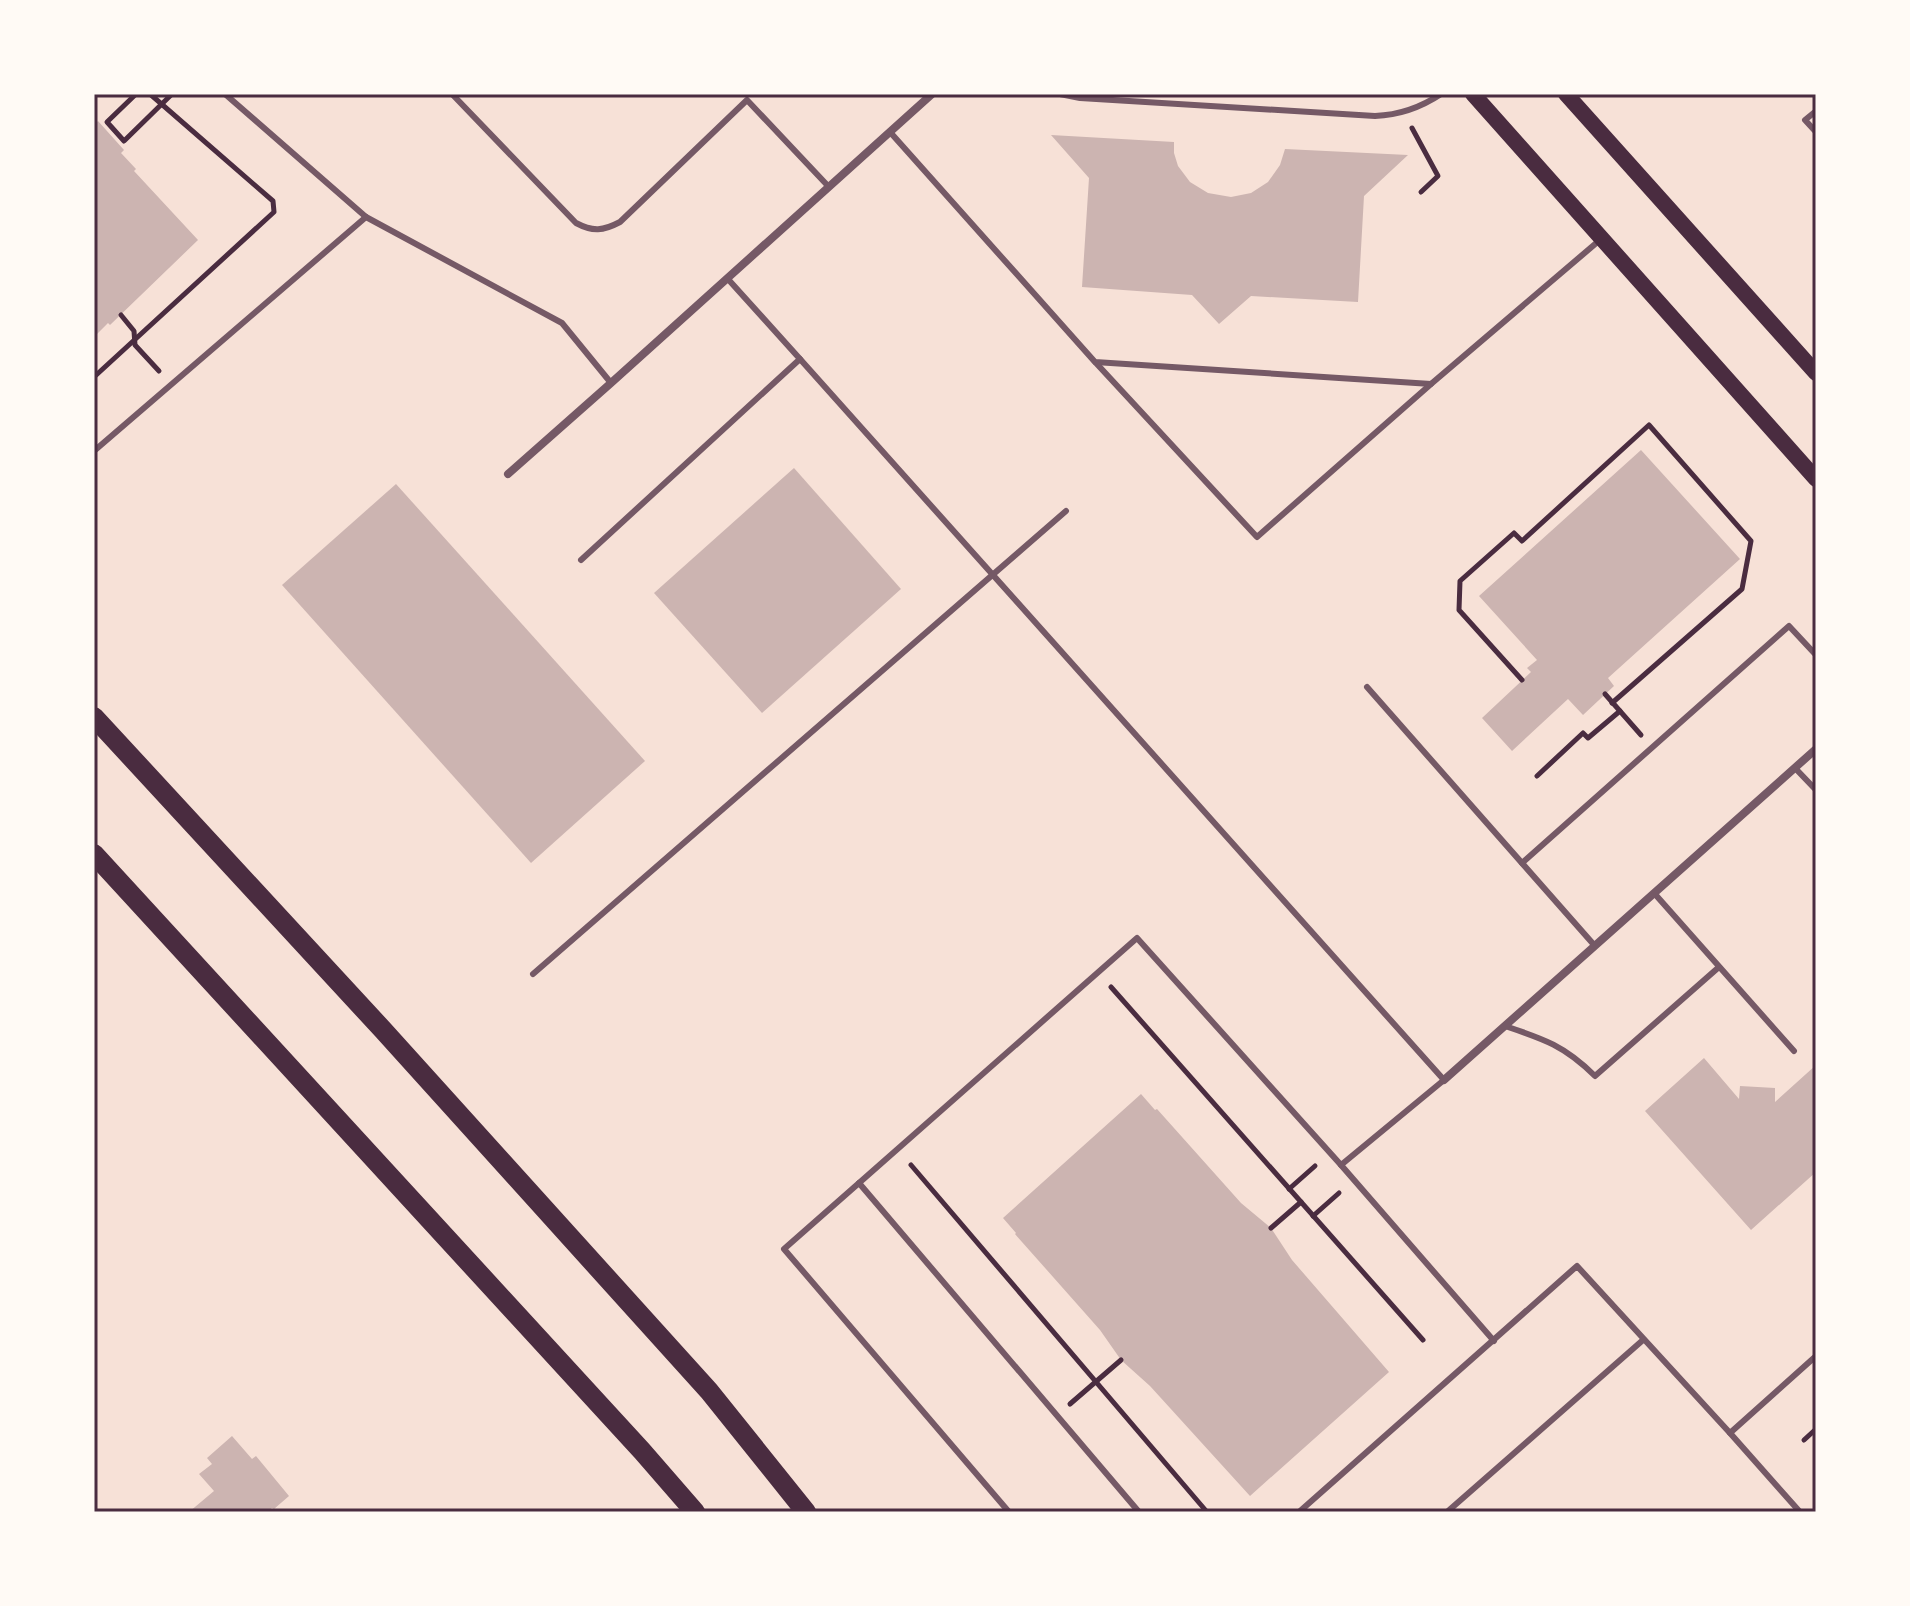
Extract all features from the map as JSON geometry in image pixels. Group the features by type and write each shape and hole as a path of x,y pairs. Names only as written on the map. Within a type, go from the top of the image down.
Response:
{"main road":[{"path":"1473,94 1816,479"},
{"path":"1566,94 1816,373"},
{"path":"94,717 383,1030 709,1391 806,1512"},
{"path":"94,854 695,1512"}],"street":[{"path":"508,474 932,94"},
{"path":"1444,1080 1816,749"}],"lane":[{"path":"225,94 366,217 562,323 611,383"},
{"path":"452,94 576,223 596,231 620,222 744,97 829,187"},
{"path":"1060,94 1080,98 1375,116 1404,113 1441,94"},
{"path":"1816,111 1805,120 1816,132"},
{"path":"890,132 1095,362 1257,537 1602,238"},
{"path":"94,451 366,217"},
{"path":"727,278 1444,1080 1341,1165"},
{"path":"581,560 800,359"},
{"path":"1095,362 1431,384"},
{"path":"533,974 1066,511"},
{"path":"1522,863 1789,626 1816,655"},
{"path":"1367,687 1595,946"},
{"path":"1795,768 1816,790"},
{"path":"1654,893 1794,1051"},
{"path":"1009,1512 784,1249 1137,938 1331,1153 1494,1341"},
{"path":"1505,1026 1543,1038 1564,1049 1595,1076 1719,967"},
{"path":"859,1183 1139,1512"},
{"path":"1299,1512 1577,1266 1800,1512"},
{"path":"1447,1512 1643,1340"},
{"path":"1730,1433 1816,1356"}],"path":[{"path":"136,94 107,122 124,141 172,94"},
{"path":"94,377 274,212 273,201 150,94"},
{"path":"1404,113 1438,176 1421,192"},
{"path":"121,315 134,331 135,345 171,384"},
{"path":"1522,680 1459,610 1460,581 1514,533 1522,541 1649,425 1751,541 1742,589 1612,703"},
{"path":"1605,694 1652,747"},
{"path":"1537,776 1583,733 1588,738 1620,711"},
{"path":"1098,972 1423,1340"},
{"path":"897,1149 1207,1512"},
{"path":"1289,1189 1331,1153"},
{"path":"1313,1216 1354,1181"},
{"path":"1271,1228 1301,1202"},
{"path":"1057,1415 1121,1360"},
{"path":"1804,1440 1816,1429"}],"building":[{"path":"98,121 124,150 121,153 136,169 134,171 198,240 94,337 94,122"},
{"path":"1051,135 1174,142 1178,166 1190,182 1208,193 1231,197 1251,193 1268,182 1280,165 1285,149 1408,155 1364,196 1358,302 1251,296 1219,324 1192,295 1082,287 1089,178"},
{"path":"1641,450 1740,559 1608,678 1614,686 1583,715 1568,699 1512,751 1482,718 1531,672 1527,668 1537,660 1479,596"},
{"path":"794,468 901,589 762,713 654,593"},
{"path":"396,484 645,761 531,863 282,585"},
{"path":"1704,1058 1739,1099 1740,1086 1775,1088 1775,1102 1816,1065 1816,1172 1751,1230 1645,1111"},
{"path":"1141,1094 1241,1203 1271,1228 1292,1260 1389,1372 1250,1496 1150,1386 1121,1360 1100,1330 1003,1218"},
{"path":"232,1436 252,1459 256,1456 289,1496 267,1512 189,1512 214,1491 199,1474 212,1464 207,1458"}]}
